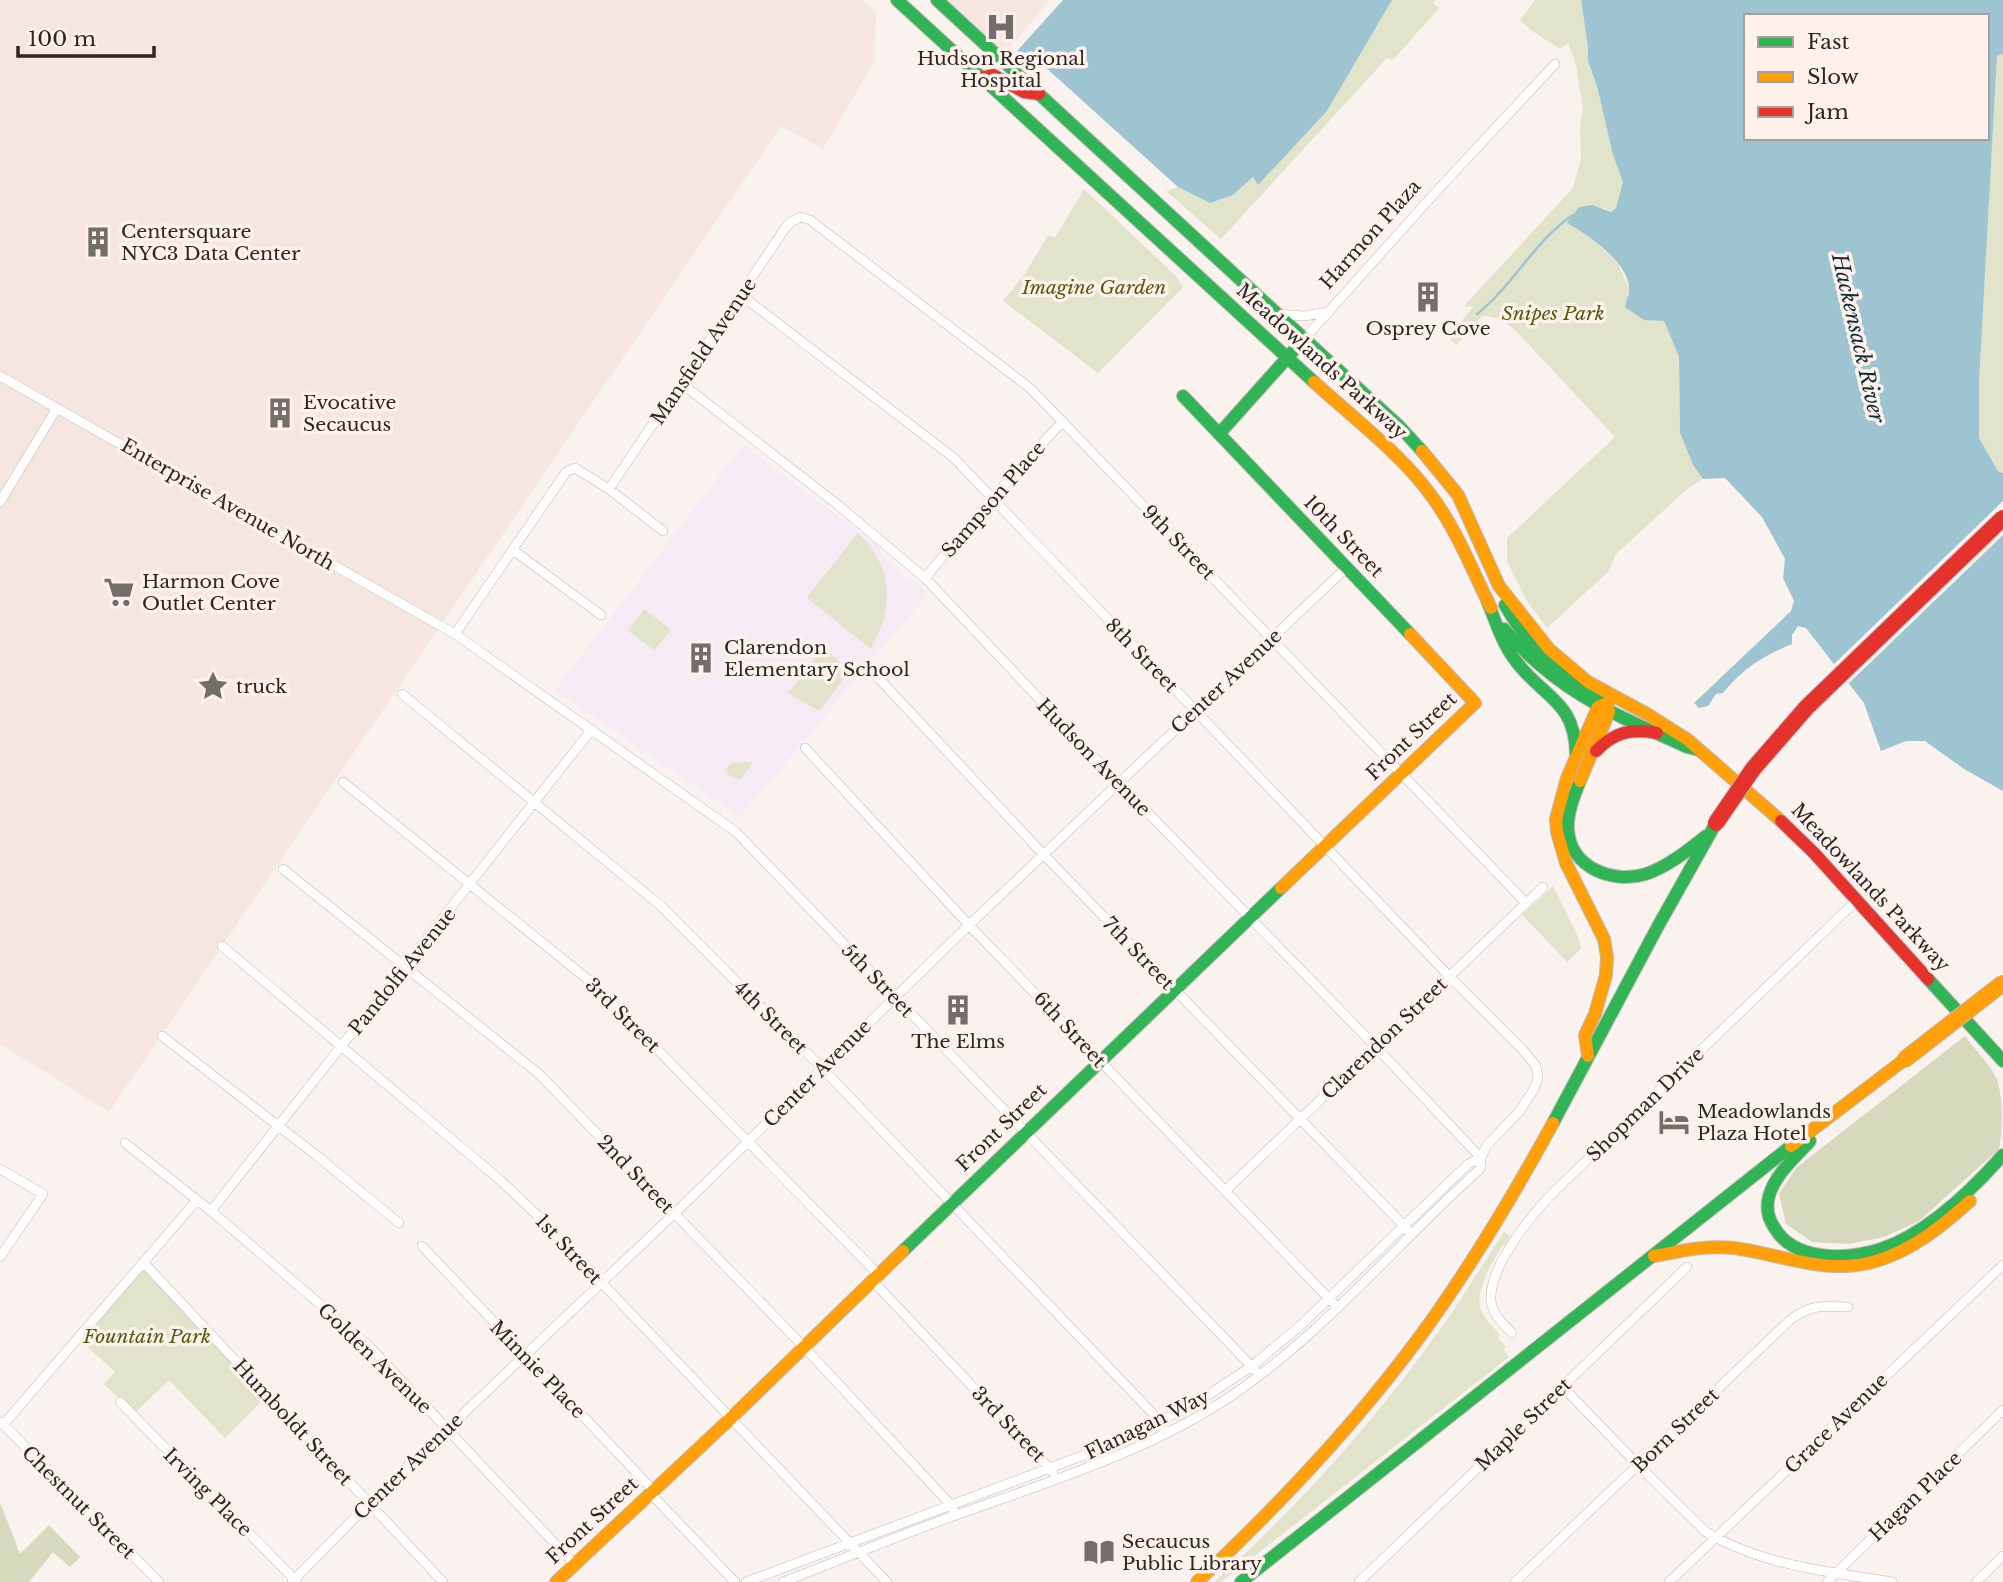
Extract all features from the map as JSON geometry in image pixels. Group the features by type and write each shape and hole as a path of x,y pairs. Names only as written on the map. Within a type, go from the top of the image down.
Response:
{"main road":[{"name":"Meadowlands Parkway","path":"897,0 1399,460 1430,493 1502,627 1520,651 1551,679 1605,708 1664,731 1687,747 1699,750 1787,827 2003,1061"},
{"name":"Meadowlands Parkway","path":"937,0 1400,427 1435,464 1458,495 1499,586 1506,591 1533,632 1577,674 1603,691 1662,721 1664,731"},
{"path":"980,78 993,75 1024,92 1038,94"},
{"name":"Harmon Plaza","path":"1219,434 1305,338"},
{"name":"10th Street","path":"1183,396 1475,703"},
{"path":"1197,1582 1260,1523 1337,1440 1426,1328 1499,1217 1714,828 1753,769 1802,713 2003,518"},
{"path":"1499,586 1499,594 1508,612 1541,655 1605,708 1581,764 1559,804 1556,819 1558,841 1604,939 1607,957 1601,994 1585,1035 1588,1056"},
{"path":"1487,600 1514,660 1559,702 1571,718 1581,764 1568,831 1574,848 1586,865 1601,874 1634,878 1650,873 1683,854 1714,828"},
{"name":"Front Street","path":"556,1582 730,1419 1099,1061 1475,703"},
{"path":"1581,764 1615,734 1633,729 1664,731"},
{"path":"1241,1582 1769,1163 1826,1122 2003,983"},
{"path":"1826,1122 1771,1189 1768,1200 1768,1213 1779,1237 1802,1251 1837,1255 1861,1254 1902,1240 1997,1170"},
{"path":"1651,1257 1714,1247 1823,1266 1875,1262 1891,1257 1929,1237 1997,1170 2003,1156"}],"street":[{"name":"Harmon Plaza","path":"1305,338 1555,64"},
{"name":"Mansfield Avenue","path":"609,489 786,228 800,217"},
{"name":"9th Street","path":"800,217 810,220 1022,381 1526,903"},
{"name":"8th Street","path":"741,295 954,458 1532,1060 1538,1078"},
{"path":"1278,314 1304,316 1329,312"},
{"name":"Enterprise Avenue North","path":"0,376 455,634"},
{"name":"Hudson Avenue","path":"681,383 838,505 925,578 1481,1158"},
{"path":"0,502 57,408"},
{"name":"Sampson Place","path":"925,578 992,498 1063,421"},
{"path":"455,634 566,472 571,469 575,468 609,489 663,531"},
{"path":"513,550 601,615"},
{"name":"Center Avenue","path":"294,1581 369,1503 749,1141 894,997 1346,568"},
{"name":"5th Street","path":"455,634 736,832 1260,1375"},
{"name":"7th Street","path":"869,668 1043,854 1412,1235"},
{"name":"4th Street","path":"402,694 661,906 952,1203 1160,1421 1166,1433"},
{"name":"Pandolfi Avenue","path":"211,1211 592,729"},
{"name":"6th Street","path":"805,748 969,925 1338,1308"},
{"name":"3rd Street","path":"343,782 591,982 749,1141 1051,1467 1057,1478"},
{"name":"2nd Street","path":"283,869 539,1073 803,1346 950,1504 955,1515"},
{"name":"Clarendon Street","path":"1226,1190 1543,887"},
{"name":"Shopman Drive","path":"1512,1333 1494,1312 1491,1301 1493,1287 1509,1251 1532,1217 1561,1185 1857,900"},
{"name":"1st Street","path":"222,946 499,1179 538,1216 887,1582"},
{"path":"162,1036 399,1223"},
{"name":"Flanagan Way","path":"783,1582 1057,1478 1166,1433 1215,1406 1297,1345 1480,1169 1481,1158 1487,1145 1527,1100 1538,1078"},
{"name":"Golden Avenue","path":"125,1143 211,1211 369,1346 575,1565"},
{"name":"Flanagan Way","path":"746,1582 1087,1454 1190,1407 1252,1366 1289,1336 1468,1164 1481,1158"},
{"path":"0,1169 43,1194 0,1257"},
{"path":"2,1423 197,1200"},
{"name":"Minnie Place","path":"422,1247 735,1582"},
{"name":"Humboldt Street","path":"144,1262 443,1582"},
{"path":"1366,1262 1375,1272"},
{"name":"Grace Avenue","path":"1669,1582 2003,1265"},
{"name":"Maple Street","path":"1359,1582 1687,1267"},
{"name":"Born Street","path":"1515,1582 1793,1317 1813,1306 1848,1307"},
{"path":"1289,1336 1297,1345"},
{"path":"1562,1386 1706,1532 1754,1555 1892,1582"},
{"path":"1209,1396 1215,1406"},
{"name":"Irving Place","path":"120,1402 294,1581"},
{"name":"Hagan Place","path":"1827,1582 2003,1410"},
{"name":"Chestnut Street","path":"2,1423 159,1582"},
{"path":"997,1488 1002,1499"},
{"path":"1976,1582 2003,1556"}],"shaded area":[{"path":"0,0 861,0 876,11 874,62 823,149 781,126 109,1112 0,1044"},
{"name":"Hudson Regional Hospital","path":"945,0 1050,0 1004,54"},
{"path":"743,445 881,548 879,553 908,581 912,579 928,594 740,817 555,690"}],"green space":[{"path":"1392,0 1436,0 1433,3 1439,8 1393,60 1387,58 1221,239 1166,191 1178,187 1210,203 1233,195 1253,177 1258,184 1327,111"},
{"name":"Snipes Park","path":"1535,0 1581,0 1588,61 1597,86 1613,155 1623,182 1616,208 1611,212 1604,208 1567,223 1584,233 1616,260 1629,288 1627,296 1644,320 1664,321 1679,357 1680,433 1693,465 1703,479 1686,490 1616,554 1608,572 1547,628 1527,601 1507,561 1507,538 1615,437 1516,331 1500,319 1483,315 1456,346 1449,336 1473,307 1464,306 1573,188 1581,158 1580,124 1583,109 1576,65 1568,43 1560,49 1520,20"},
{"path":"2003,54 2003,473 1998,471 1979,438 1979,383 1997,56"},
{"name":"Imagine Garden","path":"1084,189 1175,275 1183,287 1098,373 1003,301 1025,274 1048,235 1055,238"},
{"path":"858,533 878,560 887,588 884,618 871,649 808,599"},
{"path":"644,609 671,630 654,650 628,631"},
{"path":"824,646 849,672 819,711 786,692 790,691"},
{"path":"753,762 740,780 727,774 725,769 732,763"},
{"path":"1553,886 1579,939 1581,949 1567,962 1522,915"},
{"path":"1965,1036 1988,1064 1998,1082 2002,1115 1999,1149 1919,1221 1884,1237 1848,1244 1812,1242 1786,1224 1779,1194 1796,1168"},
{"path":"1504,1232 1510,1236 1487,1274 1479,1299 1481,1311 1500,1335 1498,1338 1506,1347 1503,1350 1509,1357 1221,1582 1214,1582 1305,1494 1361,1431 1439,1331"},
{"name":"Fountain Park","path":"144,1267 268,1395 225,1438 169,1380 135,1413 104,1384 115,1372 81,1341"},
{"path":"0,1502 20,1554 49,1525 80,1557 70,1567 53,1552 29,1582 0,1582"}],"water":[{"path":"1063,0 1392,0 1327,111 1258,185 1253,177 1233,195 1210,203 1178,187 1033,56 1017,51"},
{"name":"Hackensack River","path":"1581,0 2003,0 2003,54 1997,56 1979,383 1979,438 1998,471 2003,473 2003,791 1964,769 1925,741 1906,741 1881,751 1864,703 1806,628 1798,626 1792,635 1792,644 1754,664 1723,693 1716,694 1708,706 1699,708 1694,703 1791,611 1794,601 1783,578 1785,559 1762,517 1725,478 1703,479 1693,465 1680,433 1679,357 1664,321 1644,320 1625,307 1629,290 1623,270 1596,242 1567,223 1579,207 1592,205 1611,212 1616,208 1623,182 1613,155 1597,86 1588,61"}],"pier":[{"path":"2003,501 2003,535 1847,685 1832,666"}],"waterway":[{"path":"1477,314 1502,290 1535,250 1573,215"}],"traffic: fast":[{"path":"897,0 1314,382"},
{"path":"937,0 1400,427 1422,451"},
{"path":"1219,434 1305,338"},
{"path":"1183,396 1410,634"},
{"path":"1487,600 1510,653 1564,711 1574,736 1576,754"},
{"path":"1505,605 1524,633 1546,658 1600,699"},
{"path":"1504,629 1545,670 1588,699 1634,723 1699,750"},
{"path":"1580,781 1573,799 1568,829 1576,854 1595,870 1620,877 1646,874 1670,862 1706,836"},
{"path":"1553,1123 1716,823"},
{"path":"903,1251 1281,888"},
{"path":"1928,979 2003,1061"},
{"path":"1810,1141 1776,1181 1769,1196 1768,1208 1772,1224 1783,1238 1794,1247 1822,1255 1867,1253 1915,1233 1963,1196 2003,1155"},
{"path":"1241,1582 1791,1146"}],"traffic: slow":[{"path":"1314,382 1390,450 1430,494 1456,535 1491,608"},
{"path":"1422,451 1458,495 1499,586 1549,649 1588,682 1688,740 1781,821"},
{"path":"1281,888 1475,703 1410,634"},
{"path":"1580,781 1609,712 1607,703 1598,707 1567,778 1556,819 1566,863 1604,939 1607,957 1606,975 1595,1014 1585,1035 1588,1056"},
{"path":"1904,1060 2003,983"},
{"path":"1791,1146 1904,1060"},
{"path":"1197,1582 1315,1464 1396,1368 1474,1258 1553,1123"},
{"path":"1654,1256 1724,1247 1822,1265 1858,1265 1890,1256 1915,1244 1970,1201"},
{"path":"556,1582 730,1419 903,1251"}],"traffic: jam":[{"path":"980,78 993,75 1024,92 1039,94"},
{"path":"1716,823 1753,769 1807,707 2003,518"},
{"path":"1596,751 1610,739 1624,733 1657,733"},
{"path":"1781,821 1814,853 1928,979"}],"place":[{"name":"Hudson Regional Hospital","path":"1001,27"},
{"name":"Centersquare NYC3 Data Center","path":"98,242"},
{"name":"Osprey Cove","path":"1428,297"},
{"name":"Evocative Secaucus","path":"280,413"},
{"name":"Harmon Cove Outlet Center","path":"119,592"},
{"name":"Clarendon Elementary School","path":"701,658"},
{"name":"truck","path":"213,686"},
{"name":"The Elms","path":"958,1010"},
{"name":"Meadowlands Plaza Hotel","path":"1674,1122"},
{"name":"Secaucus Public Library","path":"1099,1552"}]}
